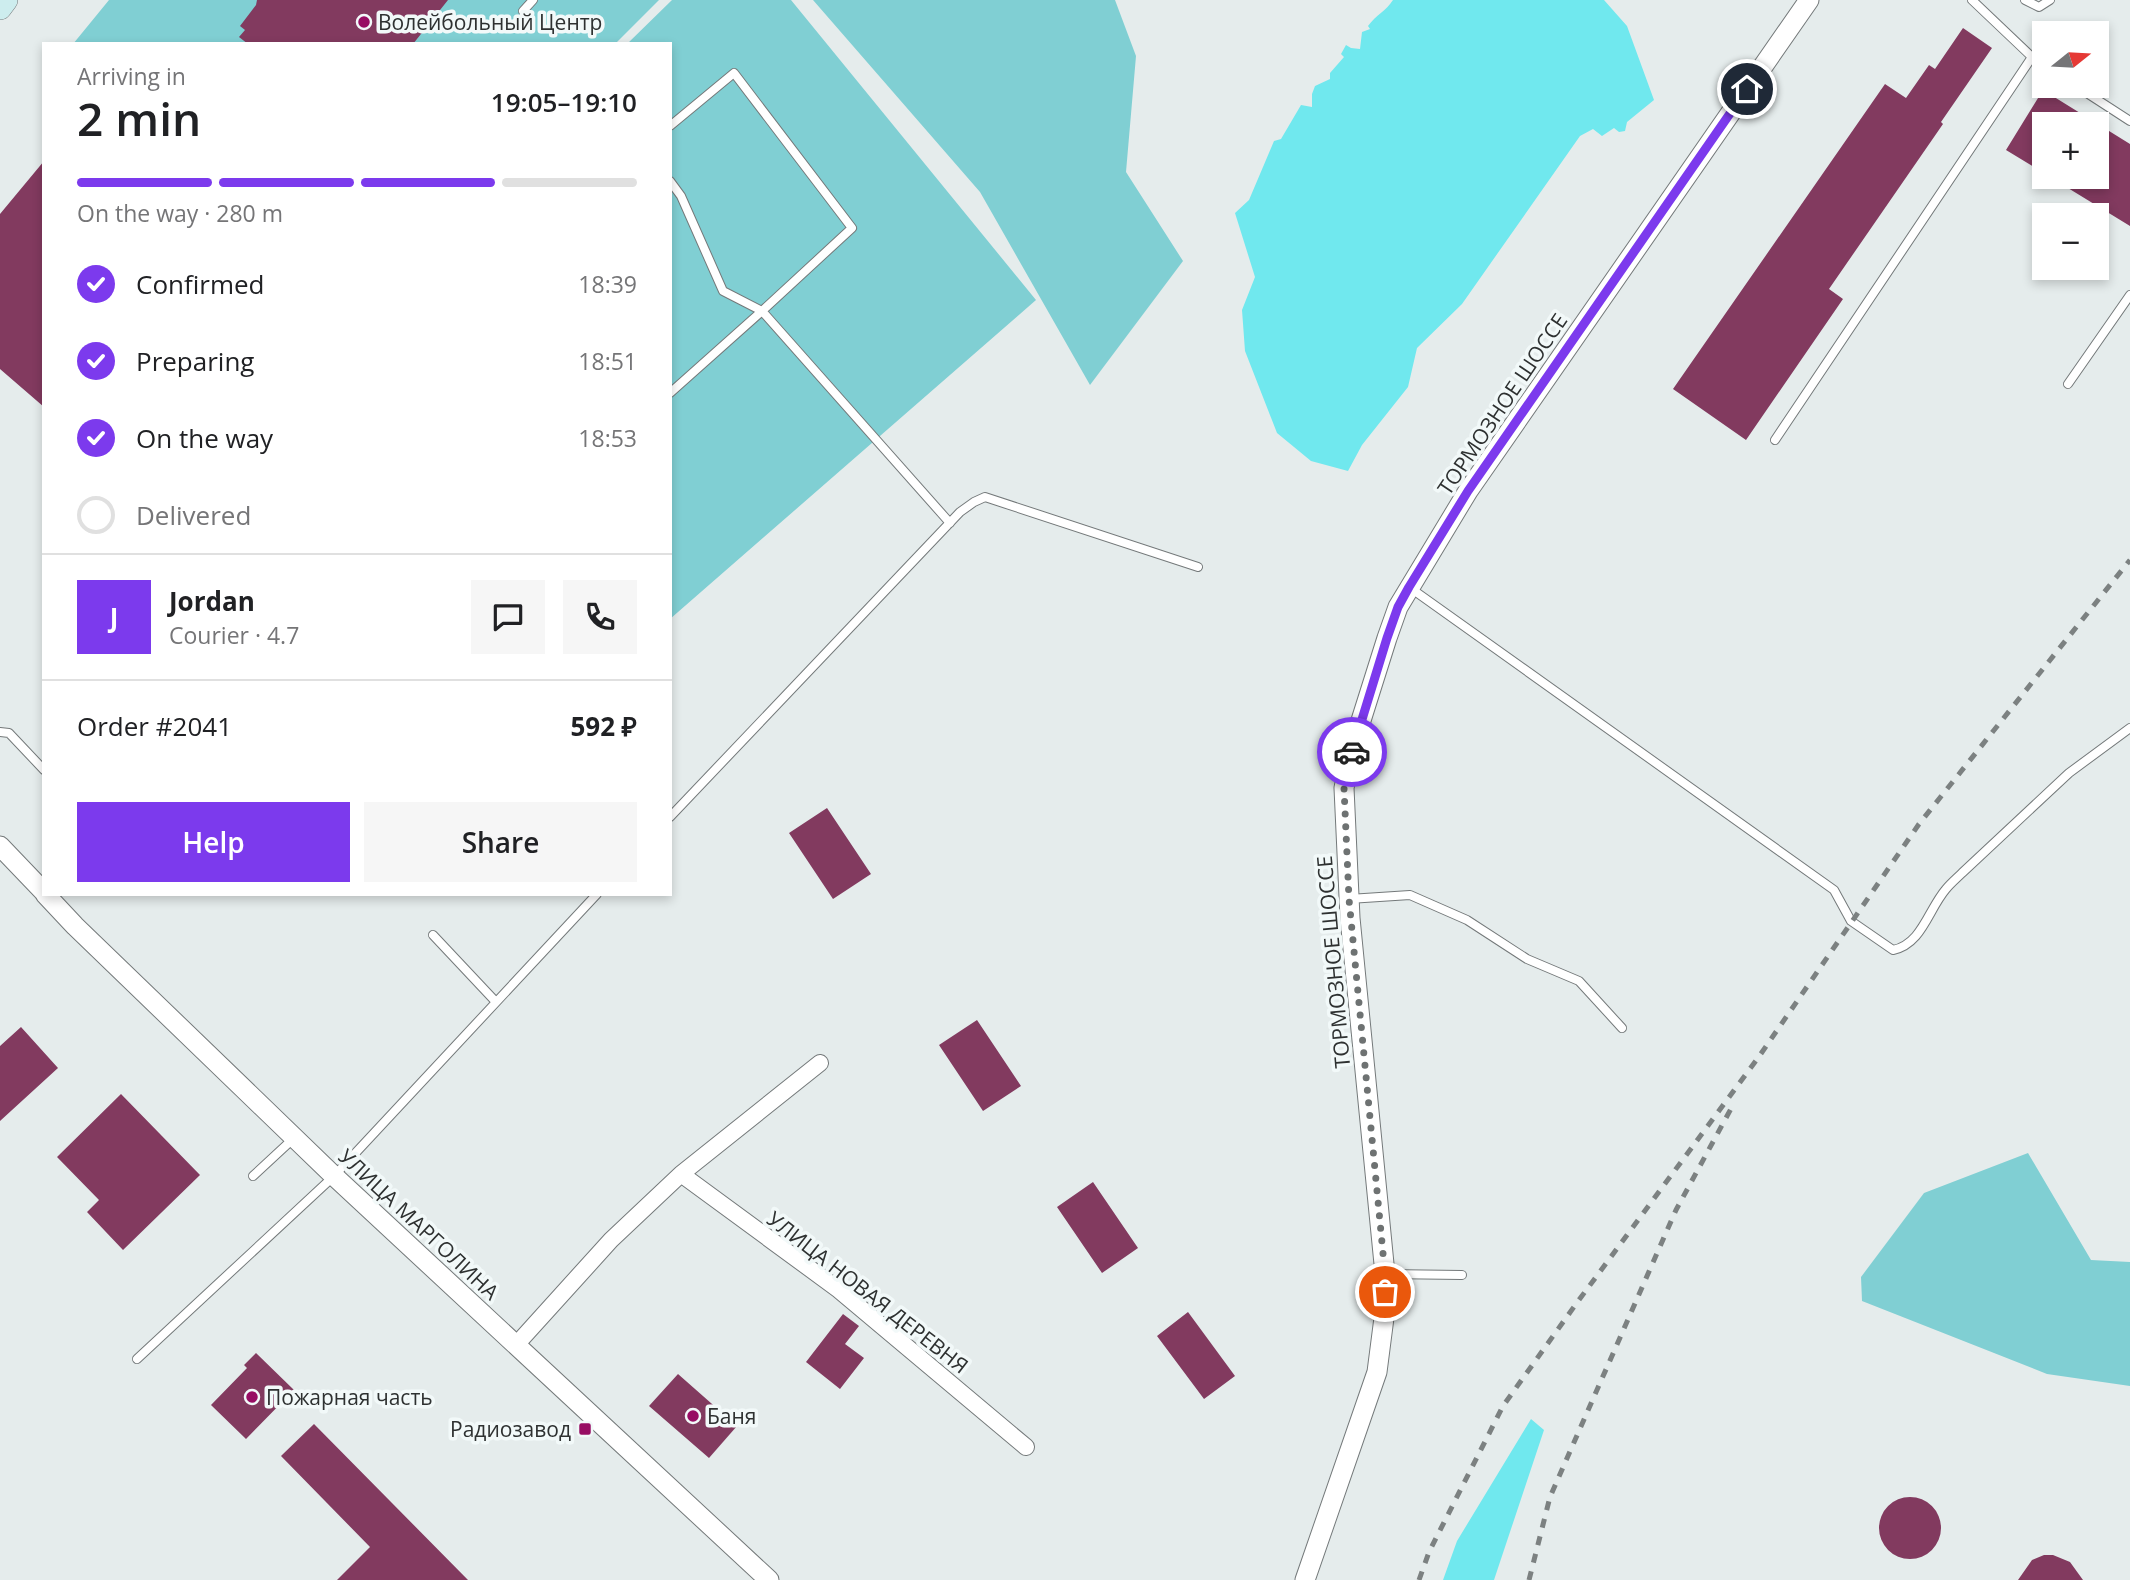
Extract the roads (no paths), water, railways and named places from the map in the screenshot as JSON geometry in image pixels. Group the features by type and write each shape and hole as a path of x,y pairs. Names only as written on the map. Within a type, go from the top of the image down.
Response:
{"main road":[{"path":"0,8 6,0"}],"street":[{"name":"ТОРМОЗНОЕ ШОССЕ","path":"1305,1580 1377,1372 1384,1310 1385,1274 1349,899 1344,788 1352,749 1387,638 1398,607 1409,587 1468,491 1810,0"},
{"name":"УЛИЦА МАРГОЛИНА","path":"0,846 42,890"},
{"name":"УЛИЦА МАРГОЛИНА","path":"48,896 75,926 334,1175 769,1580"},
{"path":"516,1345 611,1240 681,1174 820,1063"},
{"name":"УЛИЦА НОВАЯ ДЕРЕВНЯ","path":"681,1174 839,1290 1026,1447"}],"lane":[{"path":"523,11 533,0"},
{"path":"1775,440 2032,57 1972,0"},
{"path":"2025,0 2039,7 2050,0"},
{"path":"672,124 734,73 852,228 672,391"},
{"path":"2095,98 2130,121"},
{"path":"672,184 681,196 723,291 762,311 950,523"},
{"path":"2068,384 2130,295"},
{"path":"672,815 950,523 974,502 985,497 1198,567"},
{"path":"1409,587 1834,890 1851,921 1893,950 1905,947 1913,941 1945,890 1962,873 2069,773 2130,728"},
{"path":"0,732 9,733 42,768"},
{"path":"1349,899 1410,895 1467,920 1527,959 1579,981 1622,1028"},
{"path":"137,1359 334,1175 595,896"},
{"path":"433,935 496,1002"},
{"path":"253,1176 295,1138"},
{"path":"1385,1274 1462,1275"}],"railway":[{"path":"1419,1580 1429,1552 1503,1406 1758,1058 1919,824 2130,560"},
{"path":"1529,1580 1550,1497 1676,1210 1733,1105"}],"place":[{"name":"Волейбольный Центр","path":"364,22"},
{"name":"Пожарная часть","path":"252,1397"},
{"name":"Баня","path":"693,1416"},
{"name":"Радиозавод","path":"585,1429"}]}
